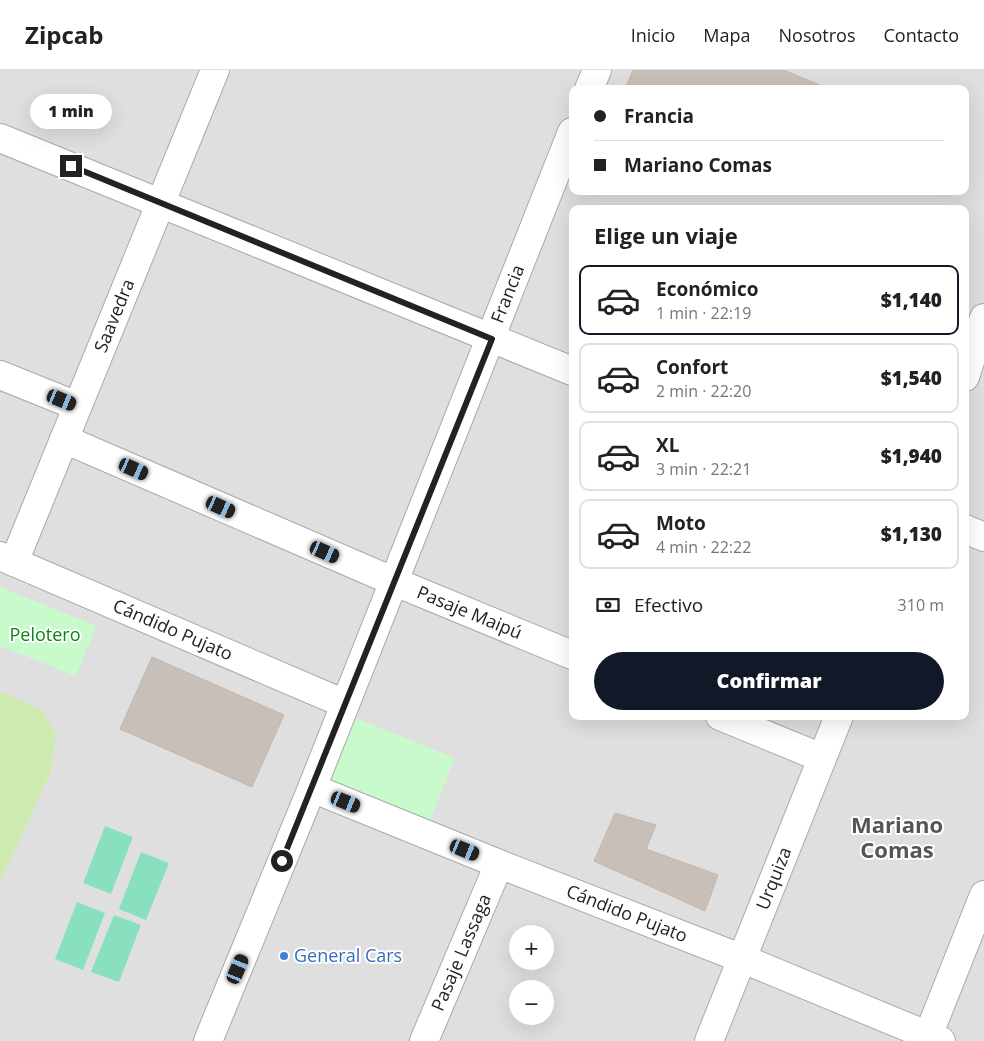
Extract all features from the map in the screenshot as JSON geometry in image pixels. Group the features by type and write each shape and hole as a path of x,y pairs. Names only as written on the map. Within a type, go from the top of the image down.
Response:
{"street":[{"name":"Saavedra","path":"7,559 64,438 215,70"},
{"path":"591,85 597,70"},
{"path":"0,138 569,370"},
{"name":"Francia","path":"208,1041 395,582 569,140"},
{"path":"969,365 984,318"},
{"path":"0,375 77,406"},
{"name":"Pasaje Maipú","path":"64,438 395,582 569,655"},
{"path":"969,531 984,537"},
{"name":"Cándido Pujato","path":"7,559 345,704"},
{"path":"730,720 822,758"},
{"name":"Urquiza","path":"709,1041 837,720"},
{"name":"Cándido Pujato","path":"312,788 498,864 743,959 931,1039"},
{"name":"Pasaje Lassaga","path":"424,1041 498,864"},
{"path":"931,1039 984,895"}],"shaded area":[{"path":"0,70 984,70 984,1041 0,1041"}],"green space":[{"name":"Pelotero","path":"0,587 96,626 76,676 0,646"},
{"path":"0,691 42,710 56,735 50,773 0,883"},
{"path":"353,717 455,758 430,820 328,779"},
{"path":"105,826 133,837 111,894 83,883"},
{"path":"141,852 169,863 146,920 119,909"},
{"path":"77,902 105,913 83,970 55,959"},
{"path":"114,915 141,925 119,982 91,972"}],"building":[{"path":"633,70 784,70 820,85 627,85"},
{"path":"152,657 284,715 252,787 120,729"},
{"path":"615,813 656,825 646,849 718,875 705,911 594,861"}],"place":[{"name":"General Cars","path":"284,956"}],"district":[{"name":"Mariano Comas","path":"897,838"}],"route":[{"path":"71,166 492,339 282,861"}]}
